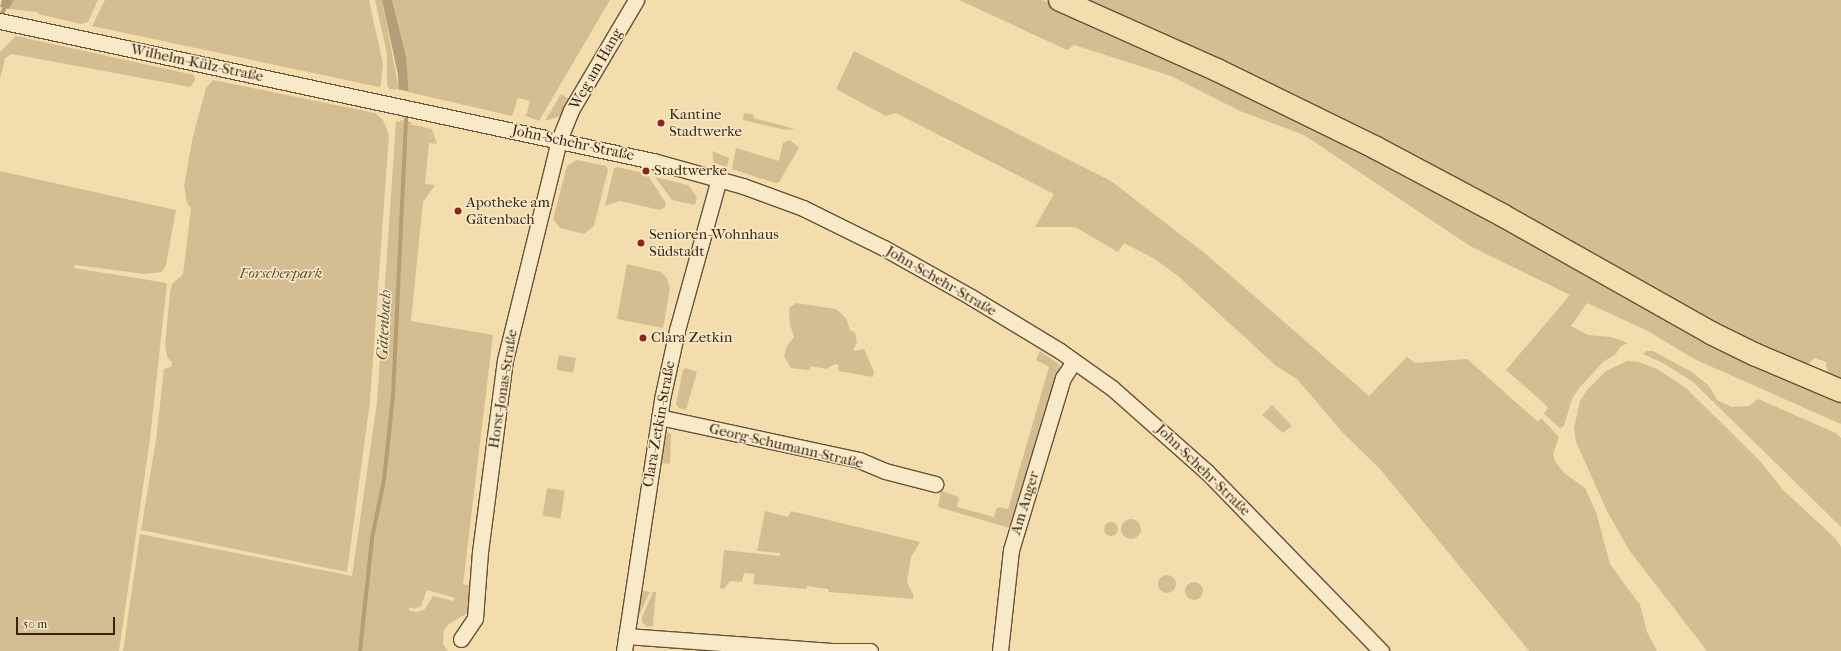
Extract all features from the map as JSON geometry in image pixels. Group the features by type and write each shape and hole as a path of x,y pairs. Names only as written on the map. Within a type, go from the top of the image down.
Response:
{"main road":[{"path":"1060,0 1217,70 1369,145 1502,215 1711,333 1756,356 1841,391"}],"street":[{"name":"Weg am Hang","path":"559,140 571,110 636,0"},
{"name":"Wilhelm-Külz-Straße","path":"2,21 395,104"},
{"name":"John-Schehr-Straße","path":"395,104 559,140 719,179 803,208 884,248 988,307 1074,361 1139,410 1195,460 1380,651"},
{"name":"Horst-Jonas-Straße","path":"461,639 475,618 480,552 505,360 559,140"},
{"name":"Clara-Zetkin-Straße","path":"624,651 659,417 676,330 719,179"},
{"name":"Am Anger","path":"1000,651 1010,550 1063,378 1074,361"},
{"name":"Georg-Schumann-Straße","path":"659,417 859,460 885,471 935,484"},
{"path":"626,636 799,649 870,651"}],"green space":[{"path":"14,0 98,0 88,22 81,24 38,14 38,12 9,9"},
{"path":"105,0 369,0 383,64 381,85 379,87 92,26"},
{"path":"375,0 382,0 399,90 389,89 387,84 387,54"},
{"path":"392,0 610,0 539,121 526,116 530,101 518,98 512,116 408,92 406,56"},
{"path":"959,0 1042,0 1214,75 1841,399 1841,424 1694,359 1648,331 1587,303 1571,326 1588,335 1611,337 1628,343 1620,347 1616,354 1603,362 1580,387 1572,399 1564,426 1560,428 1544,414 1548,407 1506,370 1570,295 1470,246 1304,135 1240,111 1171,76 1074,45 1067,50"},
{"path":"1081,0 1841,0 1841,381 1828,376 1826,362 1815,358 1805,367 1759,348"},
{"path":"16,36 194,75 195,80 190,87 12,54 5,58 0,79 0,52"},
{"path":"854,51 1111,181 1207,255 1369,396 1407,357 1415,363 1467,359 1538,422 1541,418 1559,437 1553,454 1555,461 1564,473 1585,488 1596,512 1610,564 1640,605 1647,632 1657,651 1529,651 1380,469 1343,433 1297,379 1276,366 1178,276 1155,259 1124,243 1118,252 1075,227 1035,227 1054,194 896,113 886,116 836,89"},
{"name":"Forscherpark","path":"213,80 375,113 383,120 389,135 370,402 347,572 141,530 156,440 164,369 171,367 172,362 167,357 165,344 170,293 172,284 183,274 191,208 187,203 184,186 193,136 206,88"},
{"path":"561,94 571,100 560,116 545,121"},
{"path":"744,113 754,115 753,118 795,129 786,130 743,120"},
{"path":"396,121 432,129 437,144 429,143 425,184 435,185 423,202 411,321 493,335 463,584 472,586 469,612 449,624 444,630 443,644 448,651 123,651 140,534 352,576 377,402","holes":["427,590 455,598 454,601 433,596 425,609 416,612 409,610 410,607 415,609 421,606"]},
{"path":"790,140 799,148 779,182 775,183 732,169 736,148 779,161 783,143"},
{"path":"712,151 729,158 727,167 714,163"},
{"path":"577,160 606,166 608,170 594,226 584,234 560,228 553,219 567,166"},
{"path":"617,167 647,174 666,203 665,207 660,210 620,201 605,206 614,168"},
{"path":"0,171 176,210 166,265 162,272 145,274 75,265 74,268 167,283 150,439 119,651 0,651"},
{"path":"655,177 688,185 697,197 695,205 672,200"},
{"path":"627,264 661,272 667,278 670,288 663,328 617,319"},
{"path":"796,303 836,309 846,318 850,330 855,333 857,342 853,351 864,349 874,372 873,377 838,371 839,365 835,364 826,369 811,366 809,370 791,368 784,356 787,346 794,337 790,325 789,308"},
{"path":"1040,351 1059,364 1060,368 1013,529 938,507 941,491 959,497 957,507 994,517 997,507 1008,509 1049,367 1036,360"},
{"path":"1646,351 1653,351 1692,372 1709,386 1717,400 1732,407 1749,406 1758,399 1836,433 1841,438 1841,527 1693,382 1663,363 1643,354"},
{"path":"559,355 576,358 573,373 556,370"},
{"path":"1627,361 1639,362 1657,369 1686,388 1760,461 1783,490 1835,538 1841,547 1841,651 1707,651 1629,550 1607,511 1576,442 1574,428 1580,401 1587,390 1606,371"},
{"path":"686,368 697,372 686,410 679,408 676,404 683,370"},
{"path":"1272,405 1292,426 1283,433 1262,415"},
{"path":"667,432 671,434 670,464 660,463"},
{"path":"547,488 565,491 560,518 543,516"},
{"path":"765,511 788,517 791,511 920,542 911,557 907,582 913,594 913,599 829,592 828,589 807,586 806,589 753,584 755,574 744,573 742,582 730,581 724,589 720,588 724,550 780,556 780,553 757,551"},
{"path":"1131,519 1138,522 1141,529 1138,536 1131,539 1124,536 1121,529 1124,522"},
{"path":"1108,522 1114,522 1118,526 1118,532 1114,536 1108,536 1104,532 1104,526"},
{"path":"1167,575 1173,578 1176,584 1173,590 1167,593 1161,590 1158,584 1161,578"},
{"path":"1194,582 1200,585 1203,591 1200,597 1194,600 1188,597 1185,591 1188,585"},
{"path":"641,590 650,592 639,615 637,614"},
{"path":"653,592 656,592 653,626 647,627 642,622 642,617"}],"shaded area":[{"path":"2,0 14,0 9,9 0,7"},
{"path":"382,0 392,0 406,56 411,124 400,121 398,75"}],"pier":[{"path":"397,89 410,92 413,123 398,120"}],"waterway":[{"path":"0,17 9,0"},
{"name":"Gätenbach","path":"360,651 372,538 384,480 393,396 406,118"}],"place":[{"name":"Kantine Stadtwerke","path":"661,123"},
{"name":"Stadtwerke","path":"646,171"},
{"name":"Apotheke am Gätenbach","path":"458,211"},
{"name":"Senioren-Wohnhaus Südstadt","path":"641,243"},
{"name":"Clara Zetkin","path":"643,338"}]}
